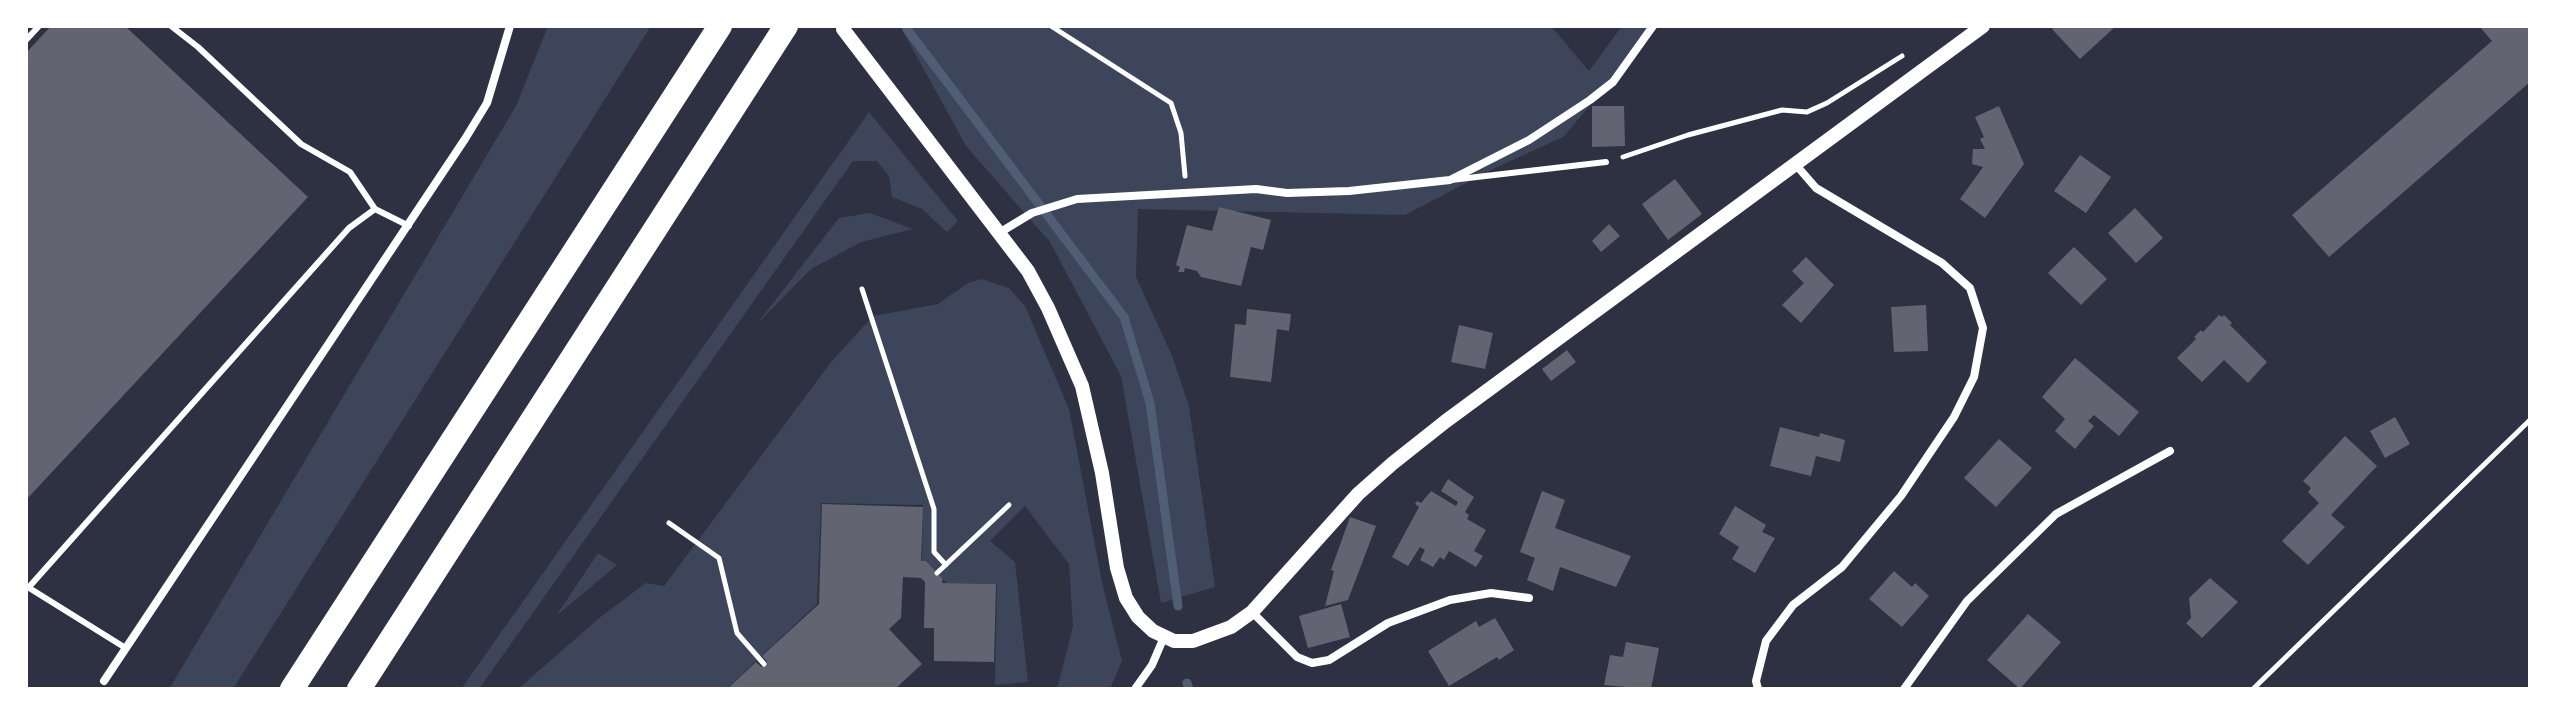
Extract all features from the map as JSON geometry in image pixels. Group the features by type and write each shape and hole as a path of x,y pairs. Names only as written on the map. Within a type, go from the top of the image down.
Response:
{"highway":[{"path":"292,689 720,26"},
{"path":"359,689 786,26"}],"street":[{"path":"104,681 409,226 487,103 510,26"},
{"path":"999,233 1032,213 1077,199 1256,189 1287,193 1349,191 1450,180 1529,140 1590,100 1613,82 1653,26"},
{"path":"843,29 1028,271 1066,342 1082,386 1102,473 1117,568 1126,598 1138,617 1164,637 1174,641 1193,641 1231,627 1252,612 1358,494 1393,463 1535,354 1983,26"},
{"path":"1758,689 1756,681 1766,641 1793,605 1842,567 1901,496 1954,417 1974,377 1983,328 1970,288 1942,263 1816,188 1796,165"},
{"path":"1904,689 1967,601 2056,514 2170,451"},
{"path":"1252,612 1297,657 1312,663 1329,660 1388,623 1450,600 1491,593 1529,598"},
{"path":"1135,689 1152,665 1164,637"}],"lane":[{"path":"26,40 39,26"},
{"path":"171,26 198,47 301,144 350,172 375,209 409,226"},
{"path":"1450,180 1606,162"},
{"path":"124,647 28,586 349,228 375,209"}],"path":[{"path":"1051,26 1171,103 1181,133 1187,193"},
{"path":"1606,162 1688,135 1782,110 1807,112 1827,103 1908,52"},
{"path":"862,289 934,509 934,552 946,565"},
{"path":"2253,689 2530,420"},
{"path":"937,573 1009,505"},
{"path":"669,523 719,558 737,633 764,664"}],"shaded area":[{"path":"548,26 651,26 233,689 169,689 516,106"},
{"path":"900,26 1551,26 1589,71 1622,26 1659,26 1563,137 1405,215 1138,209 1136,277 1173,358 1189,406 1215,587 1161,603 1121,376 1050,242 966,146"},
{"path":"869,112 958,221 947,232 922,209 892,197 889,176 877,161 853,161 479,689 461,689"},
{"path":"870,213 913,229 861,242 811,269 756,325 839,218"},
{"path":"982,279 1009,288 1025,306 1069,409 1103,587 1122,661 1110,689 1057,689 1073,626 1069,564 1025,506 990,541 1015,562 1028,682 995,685 997,584 947,583 926,561 922,561 923,505 821,503 817,604 726,689 518,689 598,619 646,583 664,586 831,362 873,316 938,304 968,283"},
{"path":"598,553 617,565 556,616"}],"building":[{"path":"51,26 125,26 308,197 26,500 26,53"},
{"path":"2055,26 2116,26 2080,59 2052,29"},
{"path":"2479,26 2530,26 2530,82 2329,257 2292,215 2492,41"},
{"path":"1592,106 1624,106 1625,146 1592,147"},
{"path":"1999,106 2024,164 1985,218 1960,199 1983,167 1972,164 1973,149 1985,149 1980,139 1984,137 1975,117"},
{"path":"2080,155 2111,177 2086,213 2054,191"},
{"path":"1675,179 1702,214 1668,240 1642,204"},
{"path":"1219,207 1271,220 1263,250 1251,247 1241,286 1201,277 1197,271 1185,268 1184,272 1178,272 1180,267 1176,265 1187,225 1212,231"},
{"path":"2135,208 2163,238 2136,263 2108,233"},
{"path":"1609,224 1620,236 1601,252 1592,241"},
{"path":"2074,247 2107,279 2081,305 2048,273"},
{"path":"1806,257 1834,285 1801,323 1782,305 1804,283 1792,271"},
{"path":"1926,305 1928,351 1894,352 1891,307"},
{"path":"1247,309 1291,314 1289,331 1277,329 1271,382 1230,377 1235,324 1246,325"},
{"path":"2219,315 2224,315 2267,362 2248,383 2224,360 2202,382 2177,358 2196,339 2194,337"},
{"path":"1459,325 1493,333 1485,369 1451,362"},
{"path":"1567,350 1576,362 1551,381 1542,369"},
{"path":"2075,358 2139,412 2119,436 2094,415 2088,421 2094,426 2075,449 2055,431 2065,419 2042,397"},
{"path":"2395,417 2410,444 2385,458 2370,431"},
{"path":"1780,427 1845,440 1840,462 1816,456 1811,476 1770,466"},
{"path":"2345,436 2377,466 2331,515 2345,527 2308,565 2282,541 2319,503 2308,492 2311,488 2303,481"},
{"path":"1999,439 2032,468 1996,507 1964,478"},
{"path":"1448,479 1474,497 1465,512 1469,515 1467,519 1486,530 1474,551 1483,556 1476,567 1449,551 1444,560 1440,557 1433,567 1420,560 1425,550 1420,547 1408,566 1392,557 1419,507 1415,504 1417,501 1421,503 1431,491 1456,506 1458,502 1441,491"},
{"path":"1542,491 1565,500 1555,528 1631,556 1616,587 1560,567 1553,591 1527,580 1535,558 1520,552"},
{"path":"822,504 923,507 921,561 926,561 943,579 942,583 996,584 994,662 934,661 934,628 924,628 925,582 921,578 903,577 901,618 889,629 922,664 895,689 727,689 756,662 761,667 767,662 762,656 819,604"},
{"path":"1735,506 1766,525 1762,532 1775,538 1755,573 1732,559 1739,547 1719,534"},
{"path":"1350,517 1376,526 1348,600 1325,606 1334,571 1331,570"},
{"path":"1894,571 1912,587 1915,583 1929,596 1902,627 1869,599"},
{"path":"2210,578 2238,602 2202,638 2186,623 2191,618 2189,598"},
{"path":"1341,604 1350,637 1308,648 1299,616"},
{"path":"2028,614 2061,642 2020,689 1987,660"},
{"path":"1495,618 1514,650 1449,686 1428,651 1476,621 1479,627"},
{"path":"1626,642 1659,648 1651,689 1604,685 1610,655 1623,657"}],"waterway":[{"path":"907,29 1124,317 1150,403 1178,606"},
{"path":"1187,683 1189,689"}]}
